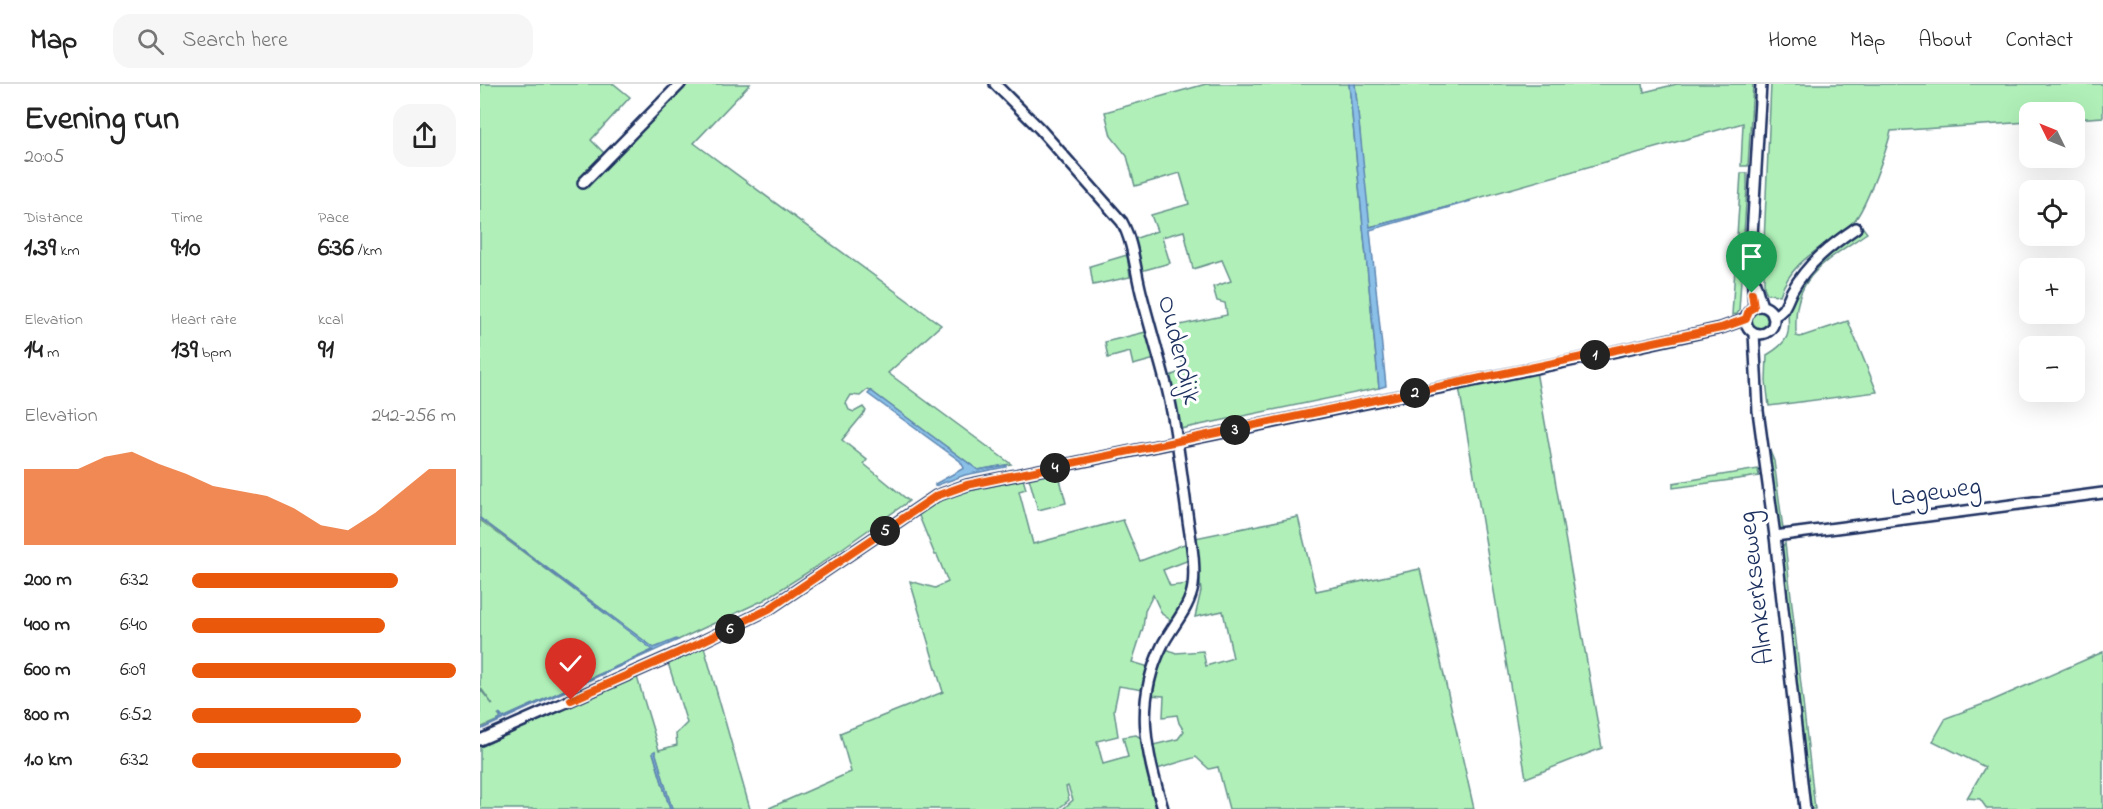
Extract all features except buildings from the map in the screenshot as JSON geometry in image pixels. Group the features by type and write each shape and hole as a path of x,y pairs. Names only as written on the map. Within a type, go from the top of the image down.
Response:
{"street":[{"path":"583,183 680,84"},
{"name":"Oudendijk","path":"995,84 1040,129 1116,214 1130,236 1141,293 1167,389 1177,441 1192,560 1192,588 1189,600 1163,643 1152,668 1146,698 1144,724 1154,780 1163,809"},
{"path":"1758,307 1751,254 1761,84"},
{"path":"1773,316 1781,313 1786,307 1791,293 1806,270 1837,241 1856,228"},
{"path":"480,740 689,648 769,609 936,496 967,485 1721,328 1770,329 1774,320 1769,309 1758,307 1749,310 1752,328"},
{"name":"Almkerkseweg","path":"1752,328 1758,411 1775,536 1805,809"},
{"name":"Lageweg","path":"1775,536 2103,493"}],"green space":[{"path":"480,84 614,84 630,97 591,140 606,155 580,182 587,187 688,84 750,84 694,143 941,325 888,373 1011,464 978,470 871,391 867,390 860,396 851,395 846,403 849,410 854,412 863,407 866,411 842,440 867,460 864,464 909,501 816,567 764,600 678,640 654,648 480,518"},
{"path":"1206,84 1349,84 1379,388 1180,429 1170,376 1184,370 1175,326 1227,315 1225,303 1217,301 1213,287 1231,281 1222,260 1193,269 1184,231 1162,237 1170,263 1137,272 1131,240 1157,231 1151,215 1189,204 1180,173 1135,186 1127,156 1111,136 1105,112"},
{"path":"1355,84 1643,84 1644,92 1677,84 1753,84 1748,166 1741,166 1743,123 1369,227"},
{"path":"1771,84 2103,84 2103,117 2085,118 2085,102 2019,102 2019,123 1891,131 1881,164 1859,214 1844,230 1802,261 1793,271 1780,295 1767,294 1764,287"},
{"path":"1741,173 1747,173 1747,187 1739,311 1732,315"},
{"path":"1861,225 1867,233 1825,262 1802,291 1797,307 1796,336 1800,337 1848,321 1877,392 1769,406 1766,381 1767,355 1785,340 1788,334 1789,305 1793,295 1815,266"},
{"path":"1127,255 1130,277 1093,285 1090,266"},
{"path":"1756,312 1762,312 1767,320 1765,326 1756,328 1751,323 1751,317"},
{"path":"1146,332 1155,359 1133,365 1130,352 1108,358 1105,342"},
{"path":"1536,371 1602,748 1526,778 1459,387"},
{"path":"1765,439 1774,461 1783,529 1778,527"},
{"path":"1758,469 1759,476 1673,488 1673,483"},
{"path":"1058,471 1066,503 1038,510 1029,478"},
{"path":"1023,479 1026,489 1019,491 1033,544 1123,520 1140,561 1187,543 1189,560 1163,570 1170,586 1188,584 1183,601 1172,621 1162,614 1153,595 1145,611 1143,628 1132,662 1149,667 1143,690 1119,686 1114,710 1118,736 1097,741 1103,764 1128,757 1123,737 1136,735 1143,739 1155,789 1152,793 1156,809 1063,809 1073,800 1068,786 1066,787 1069,800 1058,809 767,809 851,772 840,733 943,692 910,581 935,588 948,582 917,511 954,495"},
{"path":"1298,517 1316,591 1420,569 1474,809 1229,809 1218,767 1209,769 1196,757 1154,770 1149,746 1178,739 1184,731 1177,715 1163,717 1164,696 1148,695 1164,648 1176,653 1203,651 1206,666 1233,658 1223,611 1195,617 1201,591 1195,538"},
{"path":"480,520 653,650 503,718 498,714 501,719 480,728 480,689 493,705 480,687"},
{"path":"1785,543 1815,809 1811,809 1780,550"},
{"path":"704,647 750,809 672,809 655,751 653,753 670,809 480,809 480,747 637,677 659,750 677,745 676,734 687,723 668,663"},
{"path":"2103,652 2103,809 1987,809 1980,799 1967,798 1985,767 1933,741 1946,718 1989,702"}],"water":[{"path":"1349,84 1355,84 1370,227 1471,201 1370,230 1386,386 1379,388"},
{"path":"871,391 978,470 1006,465 1006,467 965,475 935,486 964,468 960,461 868,394"},
{"path":"480,518 654,648 678,640 480,730 501,719 499,713 503,718 653,650"},
{"path":"655,751 672,809 670,809 653,752"}],"route":[{"path":"571,700 689,648 769,609 792,596 936,496 967,485 1721,328 1746,319 1749,310 1754,307 1752,293"}]}
